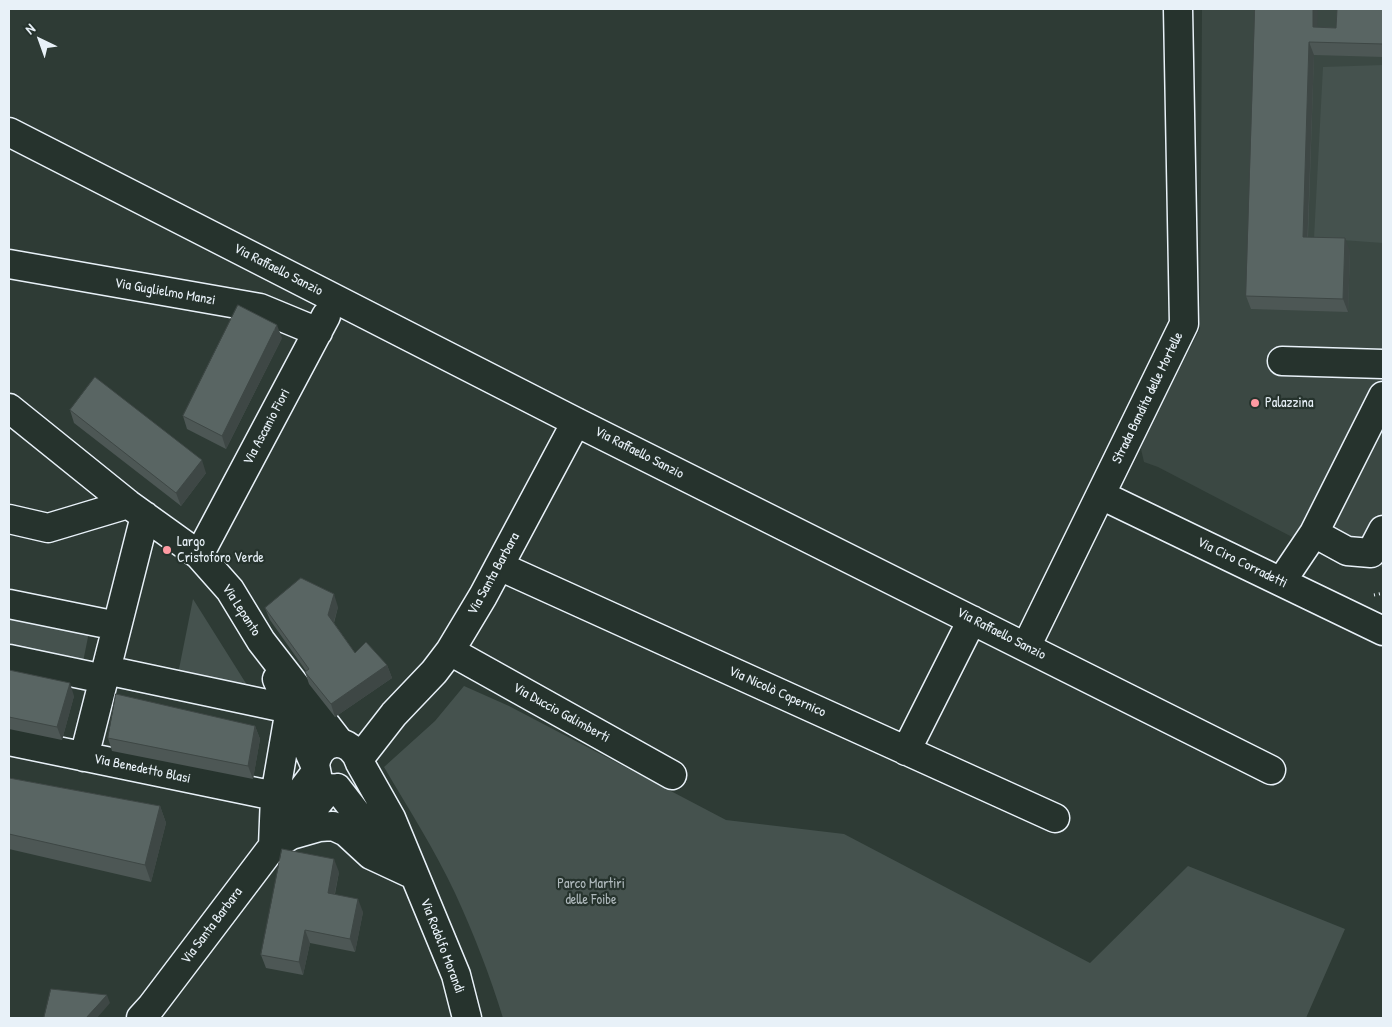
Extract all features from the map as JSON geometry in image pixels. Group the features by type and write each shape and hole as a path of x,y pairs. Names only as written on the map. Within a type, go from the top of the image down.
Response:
{"street":[{"name":"Strada Bandita delle Mortelle","path":"1026,647 1184,324 1178,9"},
{"name":"Via Raffaello Sanzio","path":"9,132 576,422 1271,770"},
{"name":"Via Guglielmo Manzi","path":"9,264 260,308 318,332"},
{"name":"Via Ascanio Fiori","path":"199,555 335,299"},
{"path":"1282,361 1383,364"},
{"path":"1281,582 1314,533 1383,396"},
{"path":"9,408 136,510"},
{"name":"Via Santa Barbara","path":"352,752 394,714 434,672 450,651 483,596 576,422"},
{"name":"Via Ciro Corradetti","path":"1101,495 1383,632"},
{"name":"Via Lepanto","path":"136,510 199,555 230,590 261,641"},
{"path":"9,520 48,528 136,510"},
{"path":"84,757 117,626 136,510"},
{"path":"1314,533 1348,551 1371,553 1383,530"},
{"name":"Via Nicolò Copernico","path":"499,566 1055,818"},
{"path":"9,604 117,626"},
{"path":"906,751 972,620"},
{"path":"261,641 290,709 324,778 368,828 414,875"},
{"name":"Via Rodolfo Morandi","path":"261,641 352,752 391,818 456,975 467,1018"},
{"name":"Via Duccio Galimberti","path":"450,651 672,775"},
{"path":"9,659 290,709"},
{"path":"290,709 275,796 279,836 319,827 333,826 346,832 371,855 414,875"},
{"name":"Via Benedetto Blasi","path":"9,741 275,796"},
{"path":"332,744 352,752 359,771 351,784 344,787 324,778 316,757 325,746 332,744"},
{"name":"Via Santa Barbara","path":"146,1013 324,778"}],"shaded area":[{"path":"1202,9 1383,9 1383,567 1340,560 1317,550 1158,467 1144,462 1141,449 1147,432 1200,329"}],"green space":[{"path":"1383,65 1383,243 1314,238 1323,67"},
{"path":"193,599 252,693 178,674"},
{"path":"9,616 89,632 83,662 9,647"},
{"name":"Parco Martiri delle Foibe","path":"464,686 509,706 726,820 844,834 1090,963 1188,866 1345,929 1306,1018 503,1018 481,955 455,893 430,845 384,767 435,721"}],"building":[{"path":"1255,9 1313,9 1313,27 1336,28 1337,9 1383,9 1383,44 1309,42 1303,237 1345,238 1343,299 1246,296"},
{"path":"238,305 277,325 222,436 183,416"},
{"path":"95,377 202,460 176,493 70,410"},
{"path":"301,578 334,594 328,615 355,653 366,642 387,665 331,704 305,672 309,669 265,608"},
{"path":"9,670 70,683 57,727 9,717"},
{"path":"116,694 255,726 248,766 108,738"},
{"path":"9,778 160,806 145,865 9,834"},
{"path":"282,849 334,859 328,893 358,899 350,939 305,930 299,962 261,955"},
{"path":"51,989 107,995 86,1018 44,1018"}],"place":[{"name":"Palazzina","path":"1255,403"},
{"name":"Largo Cristoforo Verde","path":"167,550"}]}
